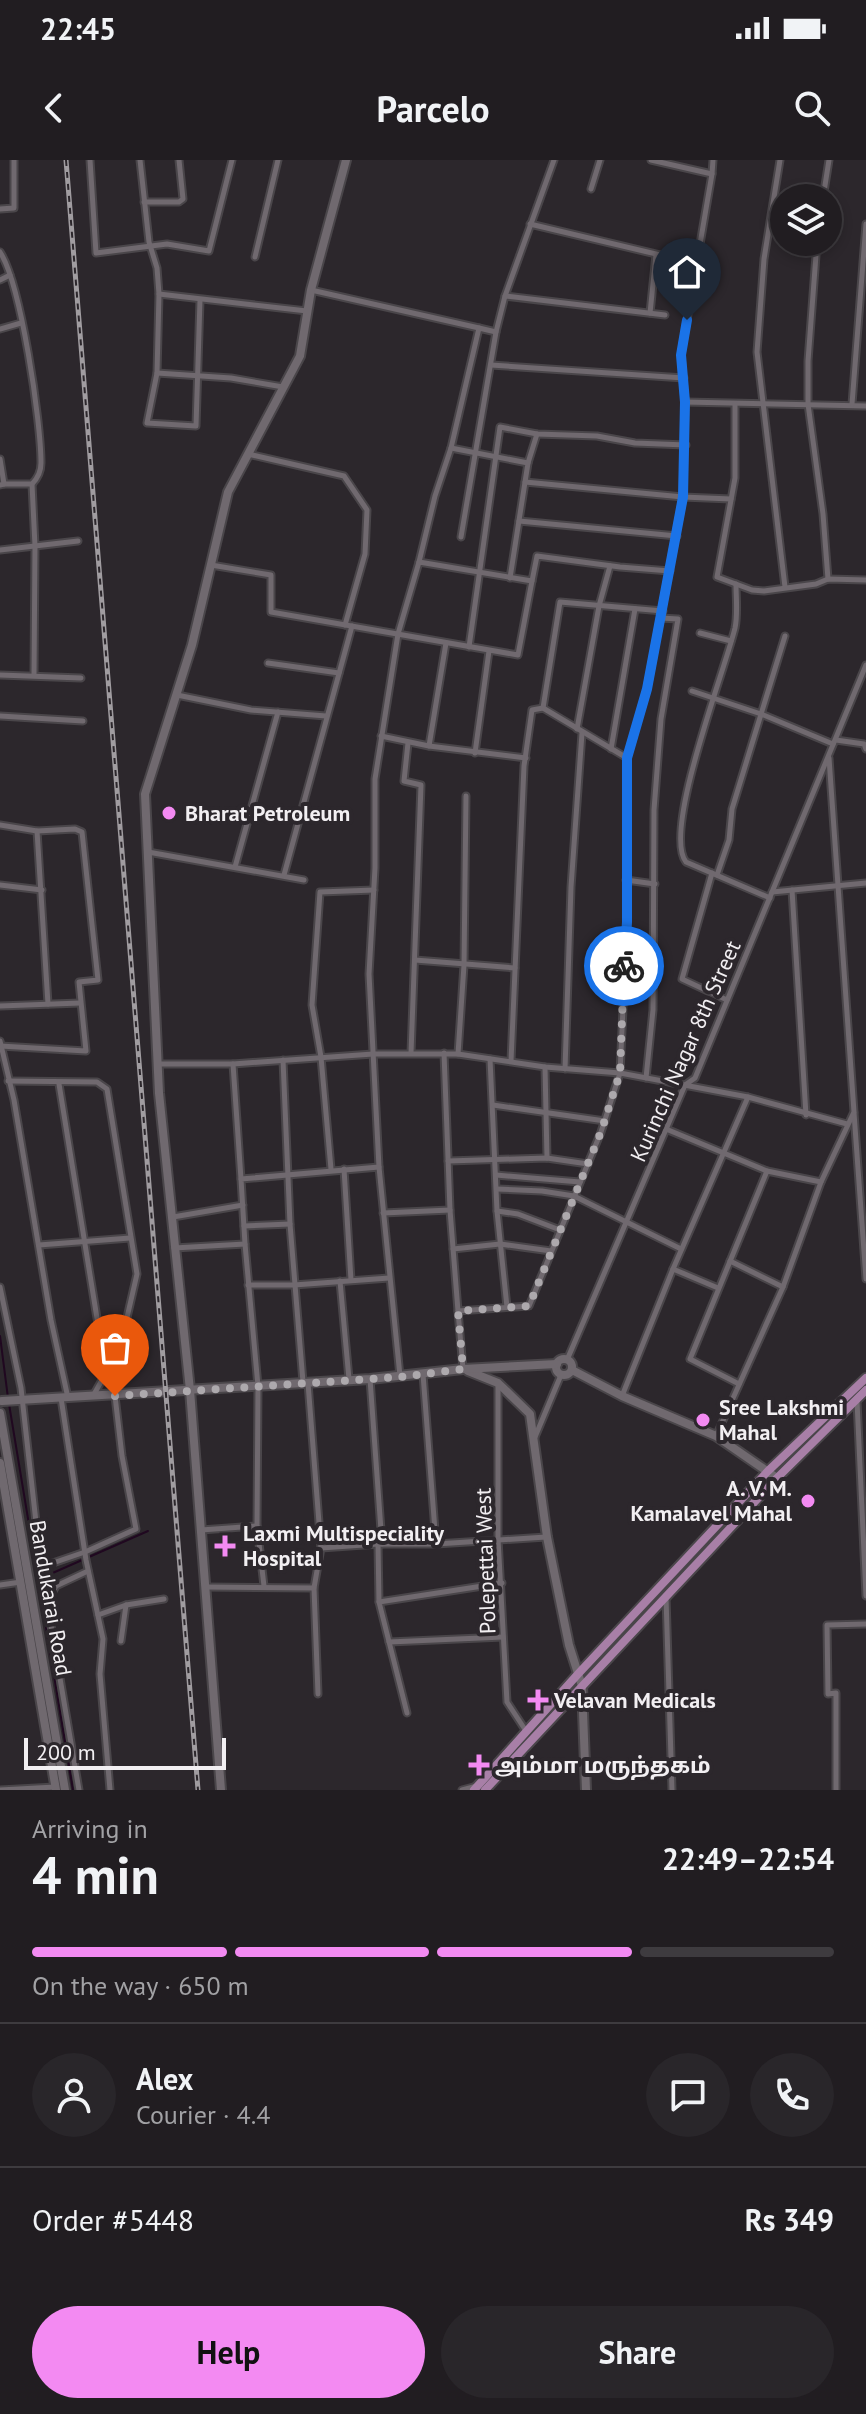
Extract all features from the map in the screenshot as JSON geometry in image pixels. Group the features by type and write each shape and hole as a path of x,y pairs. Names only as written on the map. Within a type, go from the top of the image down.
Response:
{"main road":[{"path":"479,1789 578,1674 768,1471 866,1378"},
{"path":"479,1789 582,1686 777,1478 866,1390"}],"street":[{"path":"0,209 14,208 14,160"},
{"path":"90,160 96,253 167,244 209,251 232,160"},
{"path":"140,160 159,294 157,373 147,423 196,426 200,300"},
{"path":"144,202 179,202 183,199 179,160"},
{"path":"255,257 278,160"},
{"path":"221,1790 190,1390 158,1064 145,794 192,645 228,492 300,356 311,290 346,160"},
{"path":"461,537 496,332 505,296 554,160"},
{"path":"591,189 600,160"},
{"path":"654,160 712,174"},
{"path":"458,1311 529,1306 605,1121 620,1073 627,922 627,758 647,689 683,497 686,445 682,342 698,264 713,160"},
{"path":"780,160 764,259 757,352 785,587"},
{"path":"825,184 829,160"},
{"path":"530,224 698,264"},
{"path":"852,404 866,224"},
{"path":"0,252 10,275 34,398 41,465 38,479 32,484 2,484 0,459"},
{"path":"650,313 656,255"},
{"path":"816,256 808,404 823,514 828,579"},
{"path":"0,280 10,275"},
{"path":"311,290 496,332"},
{"path":"159,294 307,311"},
{"path":"505,296 665,315"},
{"path":"0,329 21,323"},
{"path":"401,1377 379,1167 369,974 374,890 375,779 398,634 451,448 479,328"},
{"path":"491,365 684,378"},
{"path":"157,373 231,378 284,387"},
{"path":"685,402 866,406"},
{"path":"735,404 735,478 717,577 764,591 816,584 828,579 866,580"},
{"path":"469,647 500,427 537,434 597,436 635,443 686,445"},
{"path":"510,578 528,463 537,434"},
{"path":"451,448 528,463"},
{"path":"248,454 344,476 367,510 365,554 339,673 284,875"},
{"path":"525,482 731,499"},
{"path":"32,484 34,675"},
{"path":"519,521 677,536"},
{"path":"0,550 78,541"},
{"path":"211,565 271,575 271,612 518,655 537,556 670,571"},
{"path":"419,562 532,581"},
{"path":"565,1069 579,731 599,606 610,566"},
{"path":"736,584 736,624 682,809 682,858 714,874 771,895 836,884 866,883"},
{"path":"543,708 560,602 635,609 678,619 661,719 654,810 653,1010 646,1078"},
{"path":"611,749 635,609"},
{"path":"700,633 731,641"},
{"path":"727,1000 682,979 714,874 729,840 732,809 785,636"},
{"path":"429,746 446,643"},
{"path":"475,753 489,651"},
{"path":"268,663 339,673"},
{"name":"Kurinchi Nagar 8th Street","path":"567,1360 685,1085 695,1078 866,665"},
{"path":"0,675 81,678"},
{"path":"692,691 834,742 864,744 866,749"},
{"path":"176,695 251,710 326,716"},
{"path":"511,1062 526,758 532,710 543,708 627,758"},
{"path":"235,867 278,712"},
{"path":"0,716 83,721"},
{"path":"381,736 408,743 526,758"},
{"path":"408,743 404,781 421,785 411,1053"},
{"path":"829,754 866,1279"},
{"path":"458,1054 464,965 466,796"},
{"path":"0,825 37,831 75,829 82,832 98,980 79,982 86,1051 0,1044 14,1100 64,1398 85,1556 103,1639 100,1674 110,1790"},
{"path":"37,831 48,1004"},
{"path":"148,852 304,880"},
{"path":"626,880 655,884"},
{"path":"0,885 42,890"},
{"path":"331,1169 321,1057 312,1005 320,892 374,890"},
{"path":"792,890 806,1115"},
{"path":"415,960 515,968"},
{"path":"0,1006 80,1003"},
{"path":"444,1053 450,1210 463,1369"},
{"path":"158,1064 233,1064 373,1054 458,1054 545,1067 620,1073 748,1097 847,1124"},
{"path":"490,1059 497,1211 507,1307"},
{"path":"283,1060 294,1285 321,1548 314,1588 318,1694"},
{"path":"233,1064 258,1386 257,1526 264,1586"},
{"path":"545,1067 547,1158"},
{"path":"8,1081 59,1084 97,1082 107,1089 136,1265 135,1285 120,1348 93,1397"},
{"path":"59,1084 87,1240 102,1349 108,1369"},
{"path":"622,1396 681,1249 748,1097"},
{"path":"493,1105 605,1121"},
{"path":"716,1436 783,1287 821,1182 854,1112"},
{"path":"666,1129 767,1171 821,1182"},
{"path":"448,1161 547,1158 588,1164"},
{"path":"241,1179 379,1167"},
{"path":"344,1169 351,1280"},
{"path":"739,1384 690,1359 767,1171"},
{"path":"496,1175 580,1182"},
{"path":"497,1189 574,1196 681,1249"},
{"path":"172,1217 243,1205"},
{"path":"383,1213 450,1210"},
{"path":"497,1211 518,1214 560,1230"},
{"path":"244,1226 290,1224"},
{"path":"39,1245 130,1238"},
{"path":"174,1248 245,1244"},
{"path":"453,1249 500,1244 551,1251"},
{"path":"730,1261 783,1287"},
{"path":"673,1269 718,1288"},
{"path":"248,1285 389,1278"},
{"path":"340,1281 349,1380"},
{"path":"0,1287 7,1403 39,1549 47,1565 85,1556 136,1529 122,1456 115,1396"},
{"path":"7,1403 401,1377 463,1369 557,1364 567,1360 572,1364 572,1370 568,1375 561,1375"},
{"path":"557,1364 561,1375"},
{"path":"463,1369 498,1383 530,1414 547,1537 569,1645 582,1686 586,1790"},
{"path":"572,1370 622,1396 716,1436 777,1478"},
{"path":"423,1373 436,1544"},
{"path":"535,1438 561,1375"},
{"path":"370,1379 380,1544 379,1602 407,1713"},
{"name":"Polepettai West","path":"498,1383 498,1539 507,1702 527,1732"},
{"path":"857,1398 866,1596"},
{"name":"Bandukarai Road","path":"7,1403 59,1789"},
{"name":"Bandukarai Road","path":"0,1463 59,1789"},
{"path":"201,1530 257,1526"},
{"path":"321,1548 547,1537"},
{"path":"79,1790 47,1602 56,1586 88,1571"},
{"path":"0,1585 21,1582"},
{"path":"379,1602 502,1583"},
{"path":"205,1587 314,1588"},
{"path":"666,1596 672,1790"},
{"path":"98,1615 126,1605 164,1599"},
{"path":"121,1641 126,1605"},
{"path":"836,1790 836,1693 828,1694 827,1625 866,1624"},
{"path":"389,1642 503,1637"},
{"path":"0,1790 59,1789"},
{"path":"462,1790 479,1789"}],"waterway":[{"path":"0,1336 8,1398"},
{"path":"9,1404 73,1790"},
{"path":"39,1579 148,1531"}],"railway":[{"path":"66,160 198,1790"}],"way so far":[{"path":"115,1396 401,1377 463,1369 458,1311 529,1306 601,1132 620,1073 624,966"}],"place":[{"name":"Bharat Petroleum","path":"169,813"},
{"name":"Sree Lakshmi Mahal","path":"703,1420"},
{"name":"A. V. M. Kamalavel Mahal","path":"808,1501"},
{"name":"Laxmi Multispeciality Hospital","path":"225,1546"},
{"name":"Velavan Medicals","path":"538,1700"},
{"name":"அம்மா மருந்தகம்","path":"479,1765"}],"route":[{"path":"624,966 627,758 647,689 683,497 686,445 681,355 687,320"}]}
